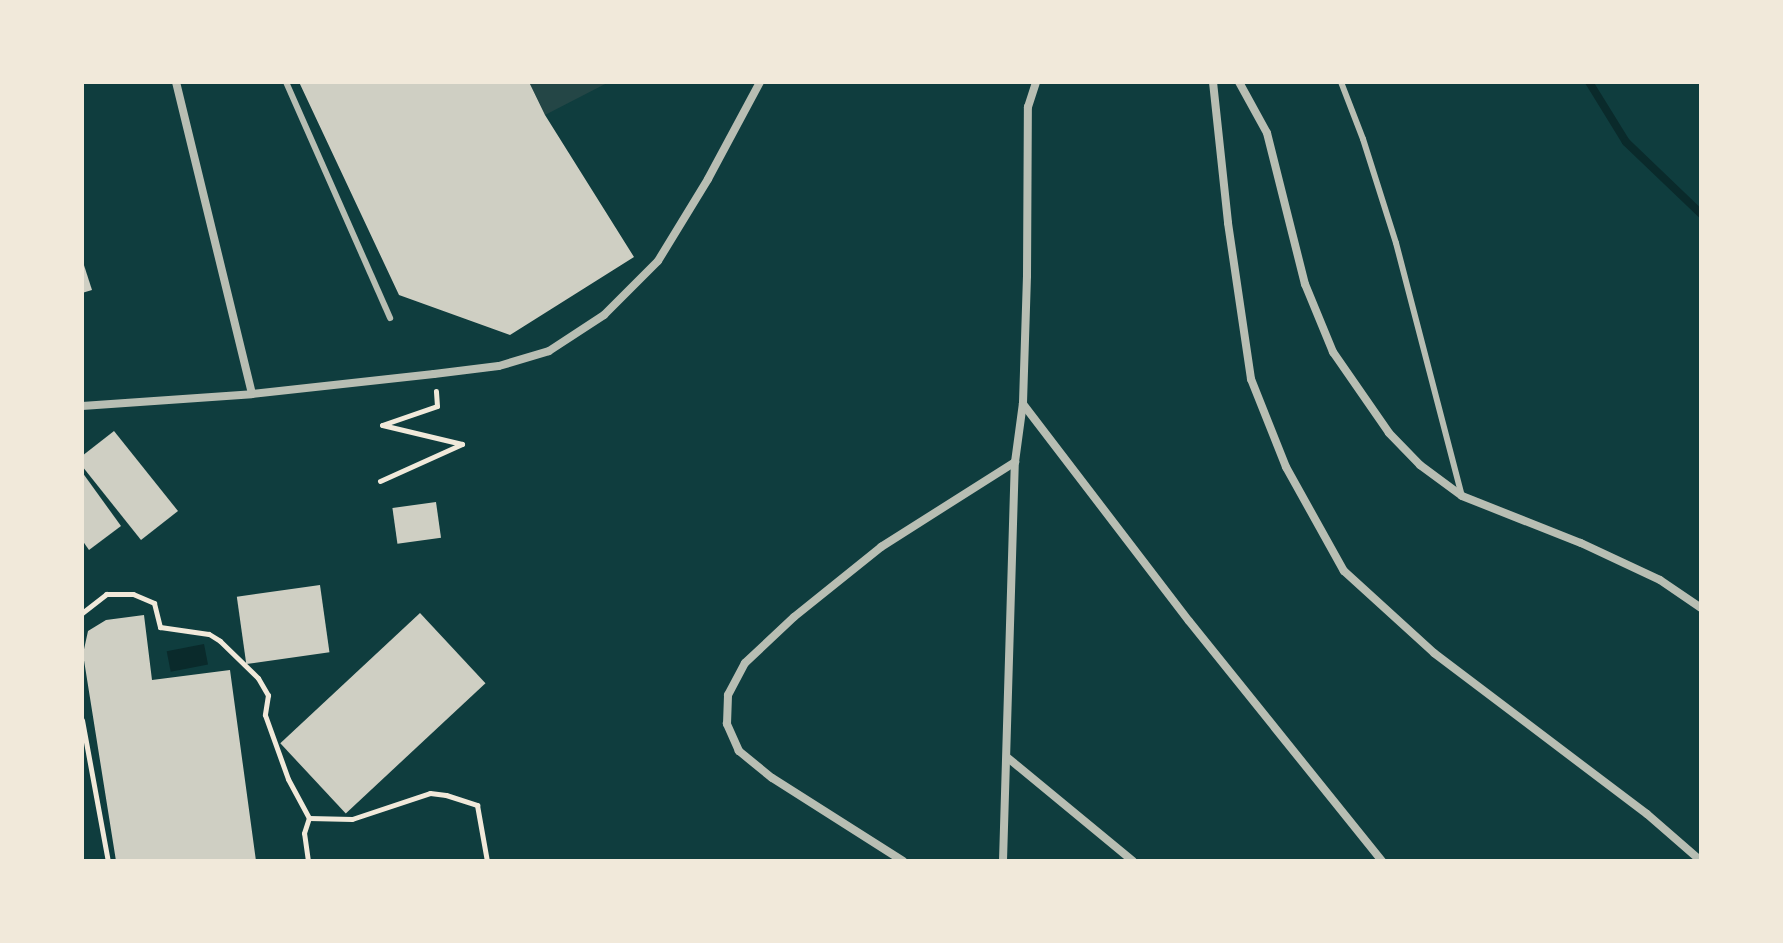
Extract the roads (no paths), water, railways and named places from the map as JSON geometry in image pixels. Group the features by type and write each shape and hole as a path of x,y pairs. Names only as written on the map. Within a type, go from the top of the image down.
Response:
{"street":[{"path":"176,82 252,394"},
{"path":"82,406 252,394 434,374 524,360 549,351 604,315 658,261 708,179 760,82"},
{"path":"1003,861 1015,462 1023,403 1028,107 1036,82"},
{"path":"1213,82 1228,223 1251,379 1286,467 1344,571 1434,653 1647,814 1701,861"},
{"path":"1239,82 1267,133 1305,284 1333,352 1389,433 1420,465 1462,496 1660,580 1701,608"},
{"path":"1023,403 1189,621 1382,861"},
{"path":"903,861 772,778 739,751 727,724 728,695 745,663 794,617 881,547 1015,462"},
{"path":"1008,758 1133,861"}],"lane":[{"path":"286,82 390,318"},
{"path":"1341,82 1396,243 1462,496"}],"waterway":[{"path":"1589,82 1626,142 1701,214"}]}
